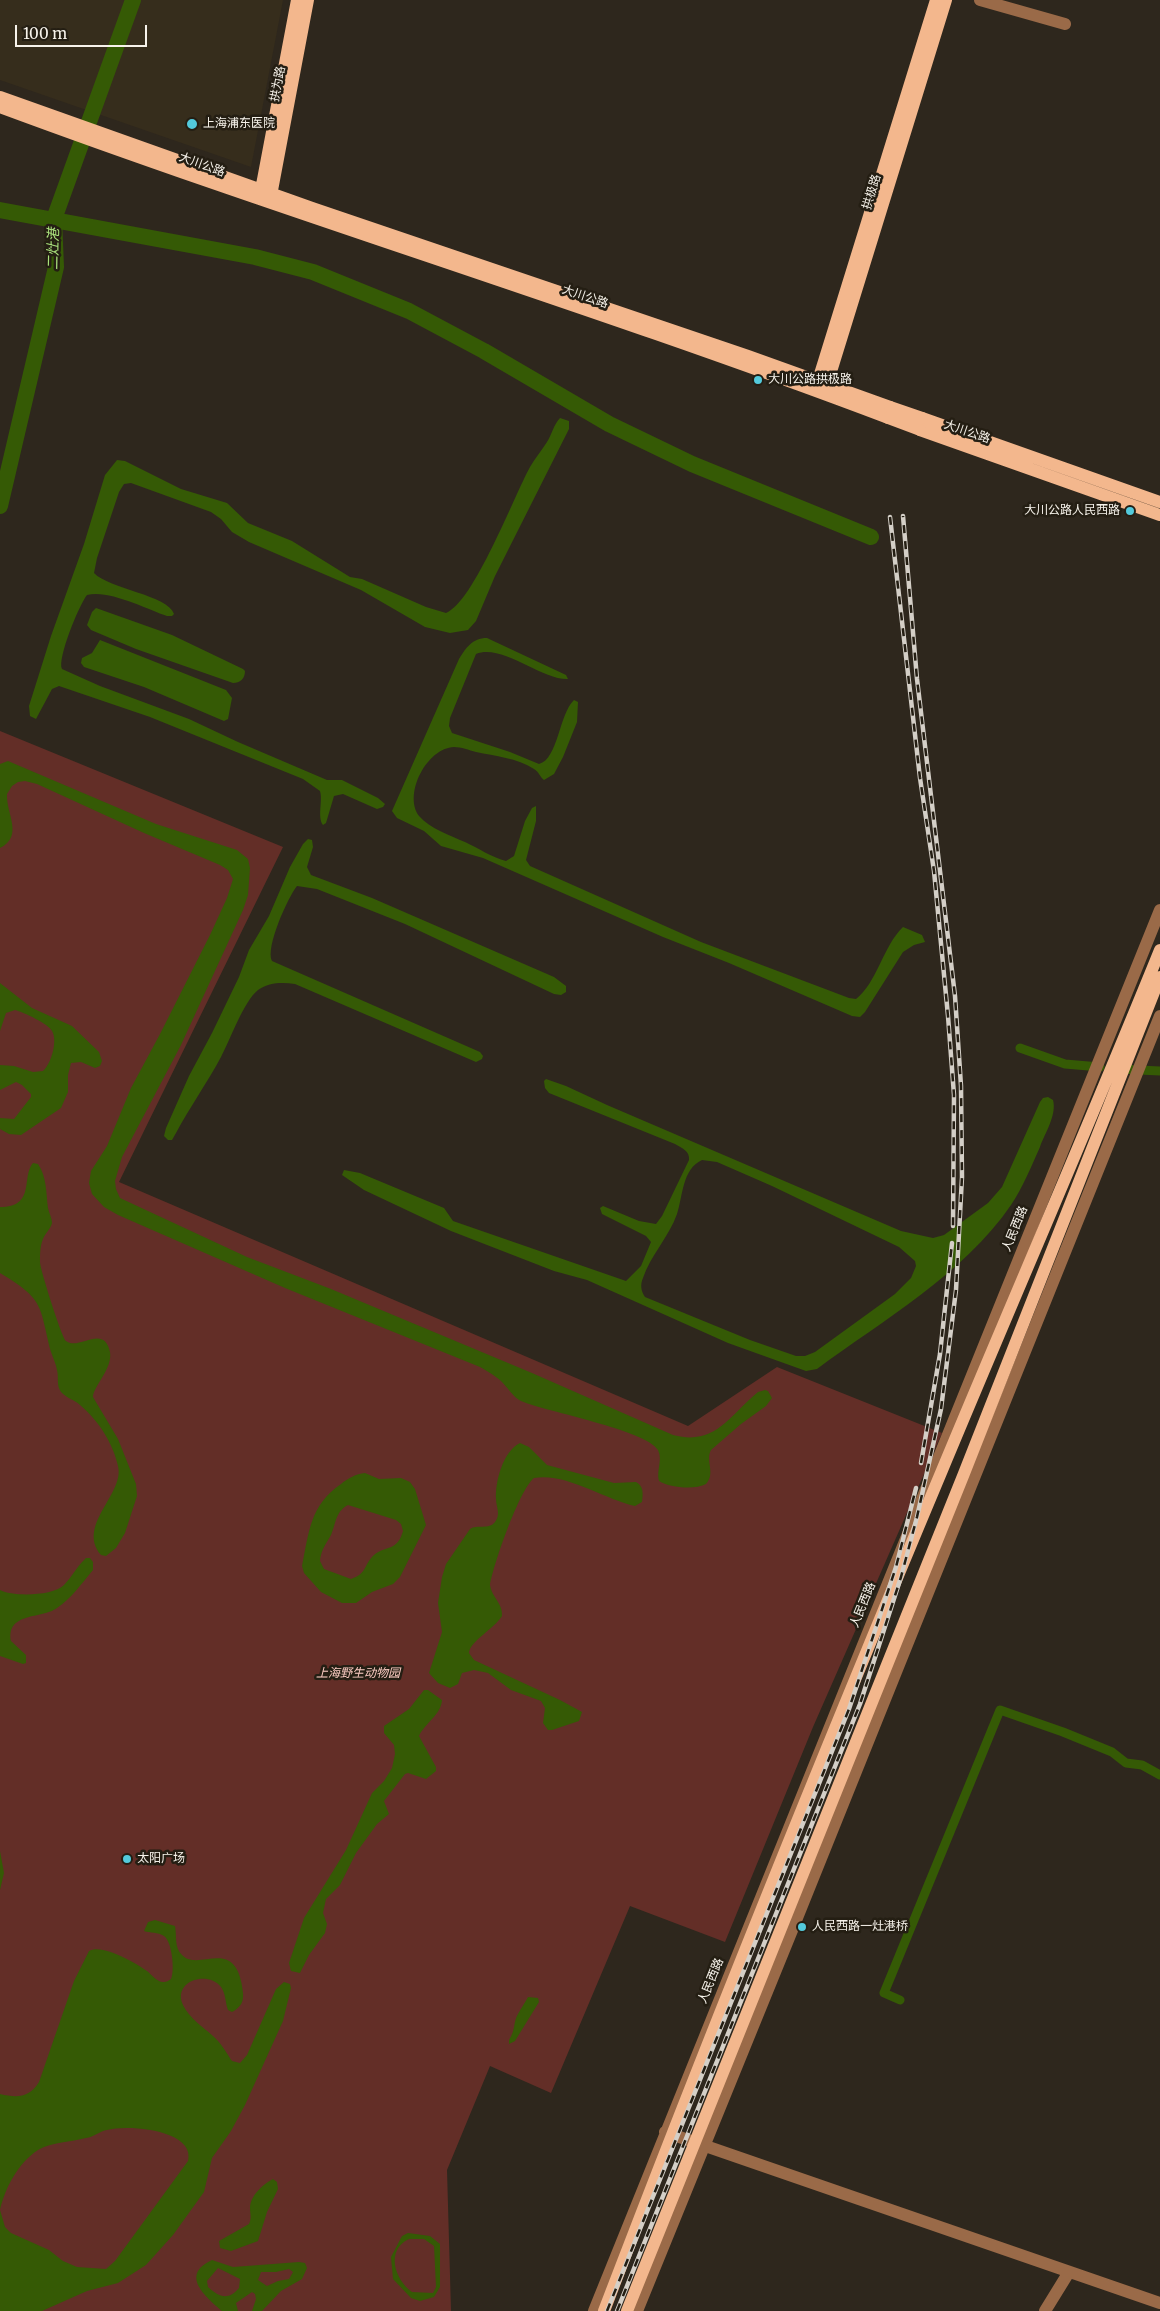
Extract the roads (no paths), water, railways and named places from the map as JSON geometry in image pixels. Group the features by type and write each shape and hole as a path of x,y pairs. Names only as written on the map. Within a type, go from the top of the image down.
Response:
{"main road":[{"name":"拱为路","path":"265,197 297,0"},
{"name":"拱为路","path":"265,197 308,0"},
{"name":"拱极路","path":"821,387 936,0"},
{"name":"拱极路","path":"821,387 946,0"},
{"name":"大川公路","path":"0,97 62,125"},
{"name":"大川公路","path":"0,107 103,139 265,197 821,387 921,424 1160,502"},
{"name":"大川公路","path":"921,424 1160,515"},
{"name":"人民西路","path":"627,2311 699,2145 964,1476 1122,1058 1160,950"},
{"name":"人民西路","path":"1122,1058 1160,977"},
{"name":"人民西路","path":"604,2311 669,2134 942,1469 1109,1090"}],"street":[{"path":"980,0 1065,24"},
{"name":"人民西路","path":"594,2311 669,2134 1160,910"},
{"name":"人民西路","path":"637,2311 699,2145 795,1923 1160,1016"},
{"path":"669,2134 1160,2303"},
{"path":"1045,2311 1069,2272"}],"waterway":[{"name":"二灶港","path":"0,506 56,267 54,219 133,0"},
{"path":"0,210 255,257 313,272 409,311 484,351 609,424 692,464 871,537"},
{"path":"1020,1048 1065,1064 1100,1067"},
{"path":"1118,1069 1160,1071"},
{"path":"900,2000 884,1993 1000,1710 1063,1732 1112,1752 1126,1763 1142,1765 1160,1775"}],"railway":[{"path":"617,2311 860,1704 901,1577 917,1517 941,1409 956,1290 962,1177 961,1086 955,996 917,679 903,516"},
{"path":"890,517 920,778 934,871 948,1016 954,1095 953,1226"},
{"path":"921,1463 940,1354 952,1243"},
{"path":"607,2311 849,1709 896,1567 916,1488"}],"place":[{"name":"上海浦东医院","path":"192,124"},
{"name":"大川公路拱极路","path":"758,380"},
{"name":"大川公路人民西路","path":"1130,511"},
{"name":"太阳广场","path":"127,1859"},
{"name":"人民西路一灶港桥","path":"802,1927"}],"park label":[{"name":"上海野生动物园","path":"358,1674"}]}
